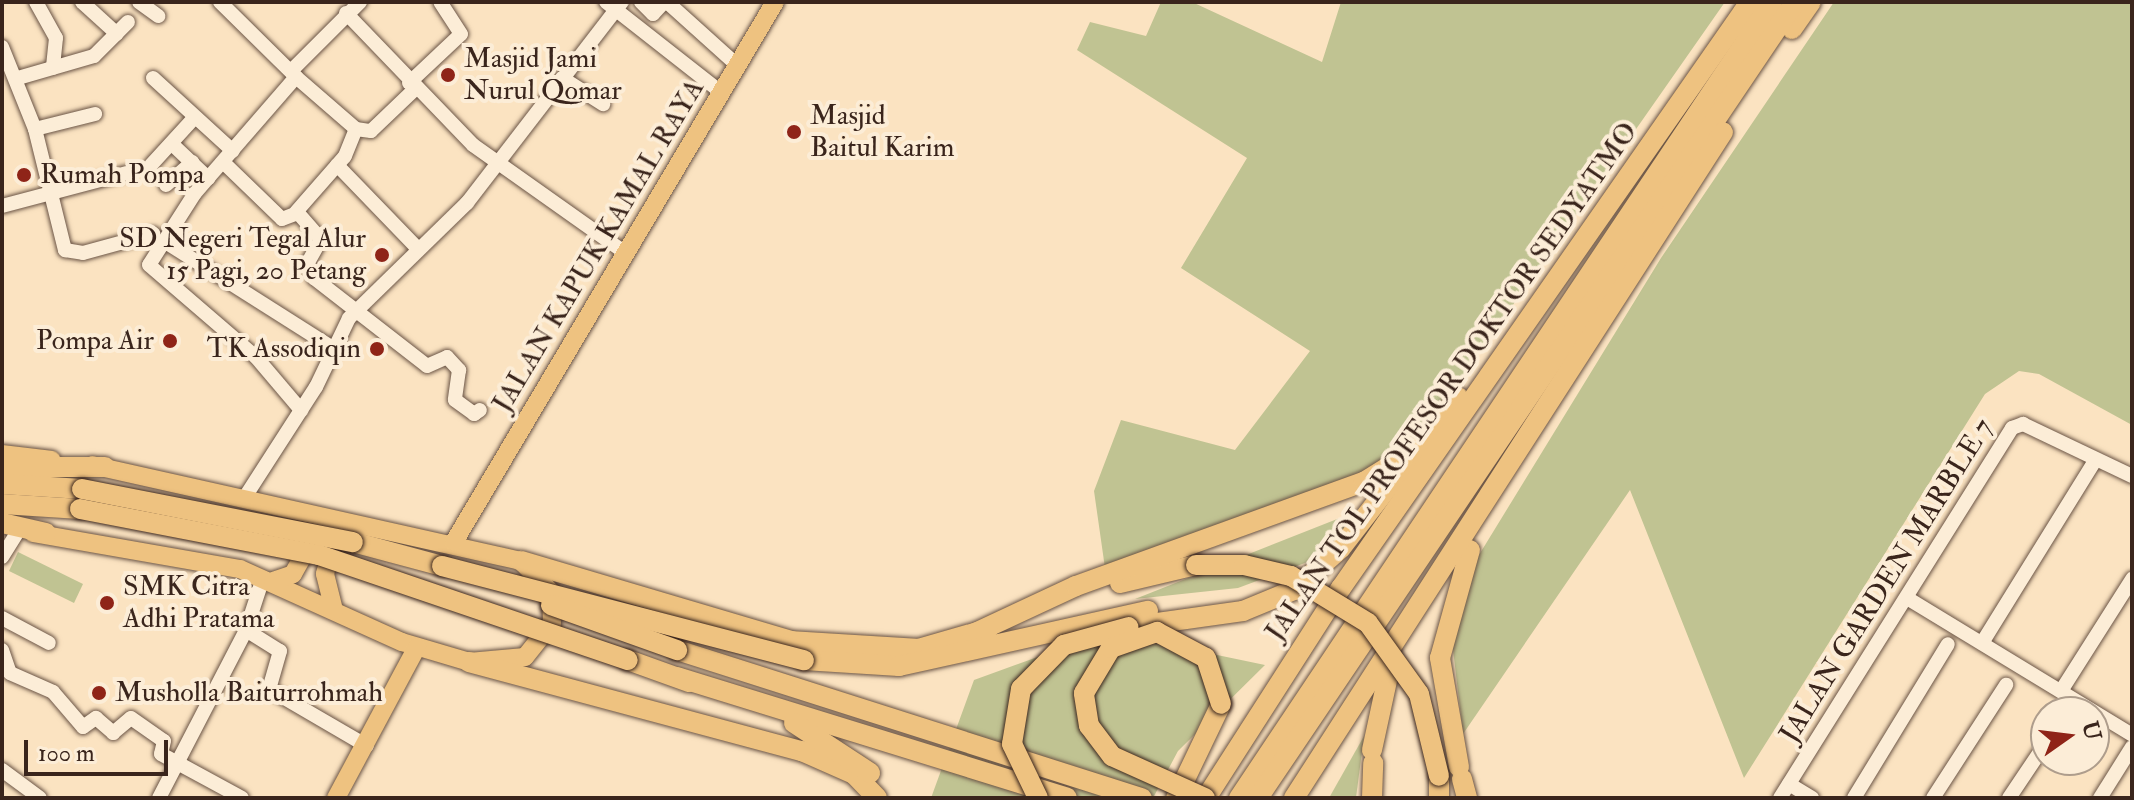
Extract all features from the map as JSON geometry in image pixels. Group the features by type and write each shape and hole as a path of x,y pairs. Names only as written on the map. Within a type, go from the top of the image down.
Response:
{"highway":[{"name":"JALAN TOL PROFESOR DOKTOR SEDYATMO","path":"1205,798 1572,253 1750,2"},
{"name":"JALAN TOL PROFESOR DOKTOR SEDYATMO","path":"1239,798 1772,2"},
{"path":"1258,798 1795,2"},
{"path":"1294,798 1491,502 1742,102 1811,2"},
{"path":"1038,798 1012,744 1021,689 1064,645 1129,627 1259,607 1308,578 1341,548 1572,253"},
{"path":"980,640 1061,592 1364,482 1423,442"},
{"path":"2,467 105,467"},
{"path":"2,484 81,499 319,555 670,674 1067,798"},
{"path":"2,504 81,499 321,533 812,661 899,666 1196,565 1244,565 1291,576 1368,623 1419,694 1439,776 1439,798"},
{"path":"1463,781 1444,709 1441,645 1453,592 1491,502"},
{"path":"7,529 46,533"},
{"path":"521,561 791,641 918,649"},
{"path":"442,566 677,650 1142,798"},
{"path":"812,661 980,640 1093,619 1195,605 1308,578"},
{"path":"1176,798 1221,704 1206,658 1157,632 1105,653 1084,693 1089,726 1112,756 1205,798"},
{"path":"1372,798 1372,756 1378,702 1402,632"},
{"path":"469,662 812,754 854,774 877,798"},
{"path":"670,674 821,735 867,769 889,798"}],"main road":[{"name":"JALAN KAPUK KAMAL RAYA","path":"454,542 474,520 775,2"},
{"path":"2,454 105,467 454,542 521,561 551,592 546,637 515,661 469,662 417,647 268,580 46,533"},
{"path":"268,580 293,574 310,550 306,522 294,508"},
{"path":"474,520 475,547"},
{"path":"334,611 327,559 361,521"},
{"path":"336,798 367,746 417,647"}],"street":[{"path":"36,2 56,38 53,68"},
{"path":"82,2 117,34"},
{"path":"139,2 158,16"},
{"path":"301,410 256,357 150,268 162,236 294,74 346,13 360,2"},
{"path":"229,5 294,74 356,129 371,131 461,34 440,2"},
{"path":"641,2 653,14 666,2 738,66"},
{"path":"245,497 301,410 355,312 500,160 615,5 722,93"},
{"path":"346,13 412,86 473,145 500,160 627,254"},
{"path":"18,78 94,56 128,22"},
{"path":"2,47 18,78 35,129 65,250 83,253 162,236 334,349"},
{"path":"153,78 194,118 282,219 296,212 337,165 356,129"},
{"path":"562,78 603,104"},
{"path":"35,129 95,114"},
{"path":"151,165 194,118"},
{"path":"172,144 208,178"},
{"path":"166,185 192,162"},
{"path":"337,165 418,249"},
{"path":"2,206 127,173"},
{"path":"296,212 323,244 308,271 355,312 427,366 447,357 459,370 455,400 474,414 480,410"},
{"name":"JALAN GARDEN MARBLE 7","path":"1780,798 2018,424 2096,459"},
{"path":"1982,643 2096,459 2132,476"},
{"path":"2,557 7,529"},
{"path":"2061,691 2132,579"},
{"path":"159,798 174,763 246,630 268,580"},
{"path":"1907,598 2132,735"},
{"path":"2,618 49,643"},
{"path":"246,630 280,651 269,689 367,746"},
{"path":"1854,798 1948,644"},
{"path":"2,650 10,673 53,692 83,727 96,718 113,733 131,718 164,741 161,754 242,798"},
{"path":"1933,798 2006,685"},
{"path":"2100,798 2132,747"},
{"path":"2009,798 2030,767"},
{"path":"2,770 34,796"},
{"path":"1789,784 1812,798"}],"green space":[{"path":"1161,2 1192,2 1322,62 1341,2 1725,2 1466,372 1391,461 1105,568 1094,491 1121,420 1235,450 1310,351 1181,268 1247,158 1077,50 1090,22 1146,36"},
{"path":"1834,2 2132,2 2132,425 2039,374 2019,371 1985,394 1744,778 1630,490 1463,734 1452,641 1463,581 1661,258"},
{"path":"1360,510 1321,557 1238,588 1135,599"},
{"path":"18,552 83,584 74,603 9,571"},
{"path":"1107,632 1265,665 1178,751 1153,798 931,798 974,680"},
{"path":"1364,736 1356,798 1329,798"}],"place":[{"name":"Masjid Jami Nurul Qomar","path":"448,75"},
{"name":"Masjid Baitul Karim","path":"794,132"},
{"name":"Rumah Pompa","path":"24,175"},
{"name":"SD Negeri Tegal Alur 15 Pagi, 20 Petang","path":"382,255"},
{"name":"Pompa Air","path":"170,341"},
{"name":"TK Assodiqin","path":"377,349"},
{"name":"SMK Citra Adhi Pratama","path":"107,603"},
{"name":"Musholla Baiturrohmah","path":"99,693"}]}
